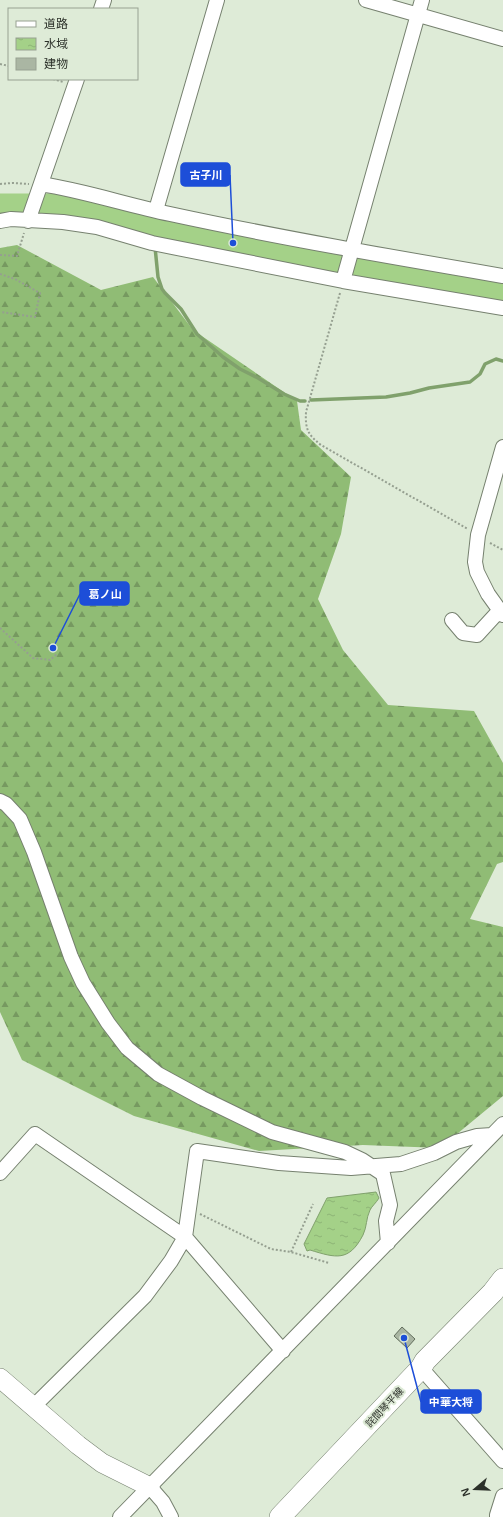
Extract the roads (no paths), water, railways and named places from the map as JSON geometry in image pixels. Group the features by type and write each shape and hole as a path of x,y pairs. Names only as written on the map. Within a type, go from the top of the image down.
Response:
{"main road":[{"name":"詫間琴平線","path":"280,1517 421,1368 425,1361 493,1292 503,1279"}],"street":[{"path":"156,210 217,0"},
{"path":"366,0 503,39"},
{"path":"343,281 422,0"},
{"path":"28,221 77,80"},
{"path":"40,186 66,188 156,210 351,250 503,276"},
{"path":"0,221 11,219 63,222 97,227 154,243 343,281 503,308"},
{"path":"452,620 464,633 477,635 501,613 488,594 477,572 475,562 478,535 503,447"},
{"path":"0,801 6,804 20,819 34,852 71,958 83,983 108,1023 127,1048 158,1074 251,1122 272,1132 345,1152 362,1160 383,1174 390,1205 386,1221 388,1243"},
{"path":"120,1517 503,1124"},
{"path":"0,1173 35,1134 185,1237 283,1351"},
{"path":"33,1407 145,1296 171,1262 185,1237 197,1152 279,1163 351,1168 401,1164 434,1153 456,1142 477,1136 492,1135"},
{"path":"421,1368 503,1461"},
{"path":"0,1378 102,1463 150,1487 163,1502 171,1517"},
{"path":"497,1517 503,1496"}],"water":[{"path":"376,1192 379,1198 370,1210 363,1235 358,1244 352,1250 341,1256 327,1255 310,1250 307,1251 304,1244 327,1198"}],"waterway":[{"path":"0,204 54,204 233,243 503,291"},
{"path":"152,225 154,239"},
{"path":"155,247 158,277 162,289 181,309 197,334 223,357 240,369 284,394 300,401 305,401"},
{"path":"311,400 386,397 429,388 470,382 480,374 485,364 496,359 503,361"}],"place":[{"name":"古子川","path":"233,243"},
{"name":"葛ノ山","path":"53,648"},
{"name":"中華大将","path":"404,1338"}]}
